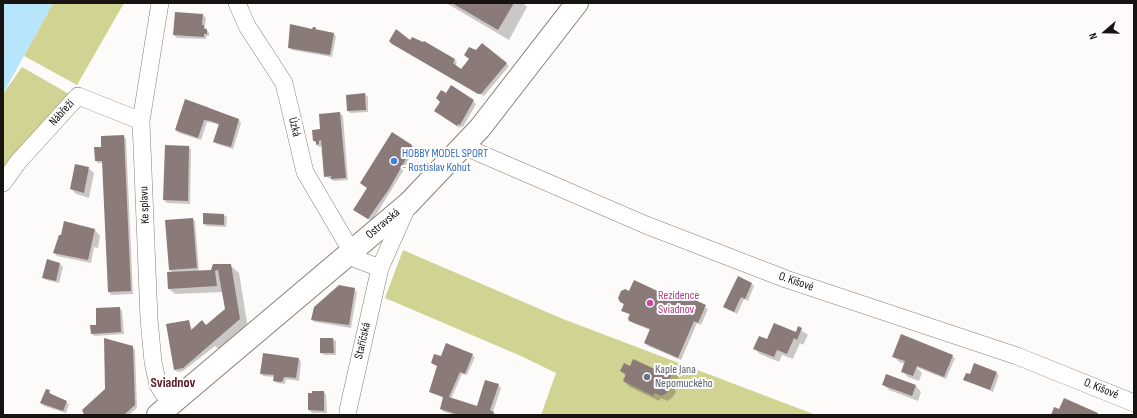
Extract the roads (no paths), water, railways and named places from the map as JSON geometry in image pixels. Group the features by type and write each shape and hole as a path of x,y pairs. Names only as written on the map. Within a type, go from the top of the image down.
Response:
{"street":[{"name":"Ke splavu","path":"160,3 141,121 149,319 153,362 164,410"},
{"name":"Úzká","path":"237,3 247,26 284,83 305,172 352,250"},
{"name":"Ostravská","path":"164,410 409,203 463,146 515,84 576,3"},
{"name":"Nábřeží","path":"3,183 18,162 78,96 141,121"},
{"name":"O. Kišové","path":"463,146 646,225 786,279 1017,356 1134,403"},
{"name":"Staříčská","path":"348,415 380,268 409,203"},
{"path":"352,250 356,259 380,268"}],"water":[{"path":"3,3 53,3 3,94"}],"place":[{"name":"HOBBY MODEL SPORT - Rostislav Kohut","path":"394,161"},
{"name":"Rezidence Sviadnov","path":"650,303"},
{"name":"Kaple Jana Nepomuckého","path":"647,377"}],"district":[{"name":"Sviadnov","path":"173,383"}]}
